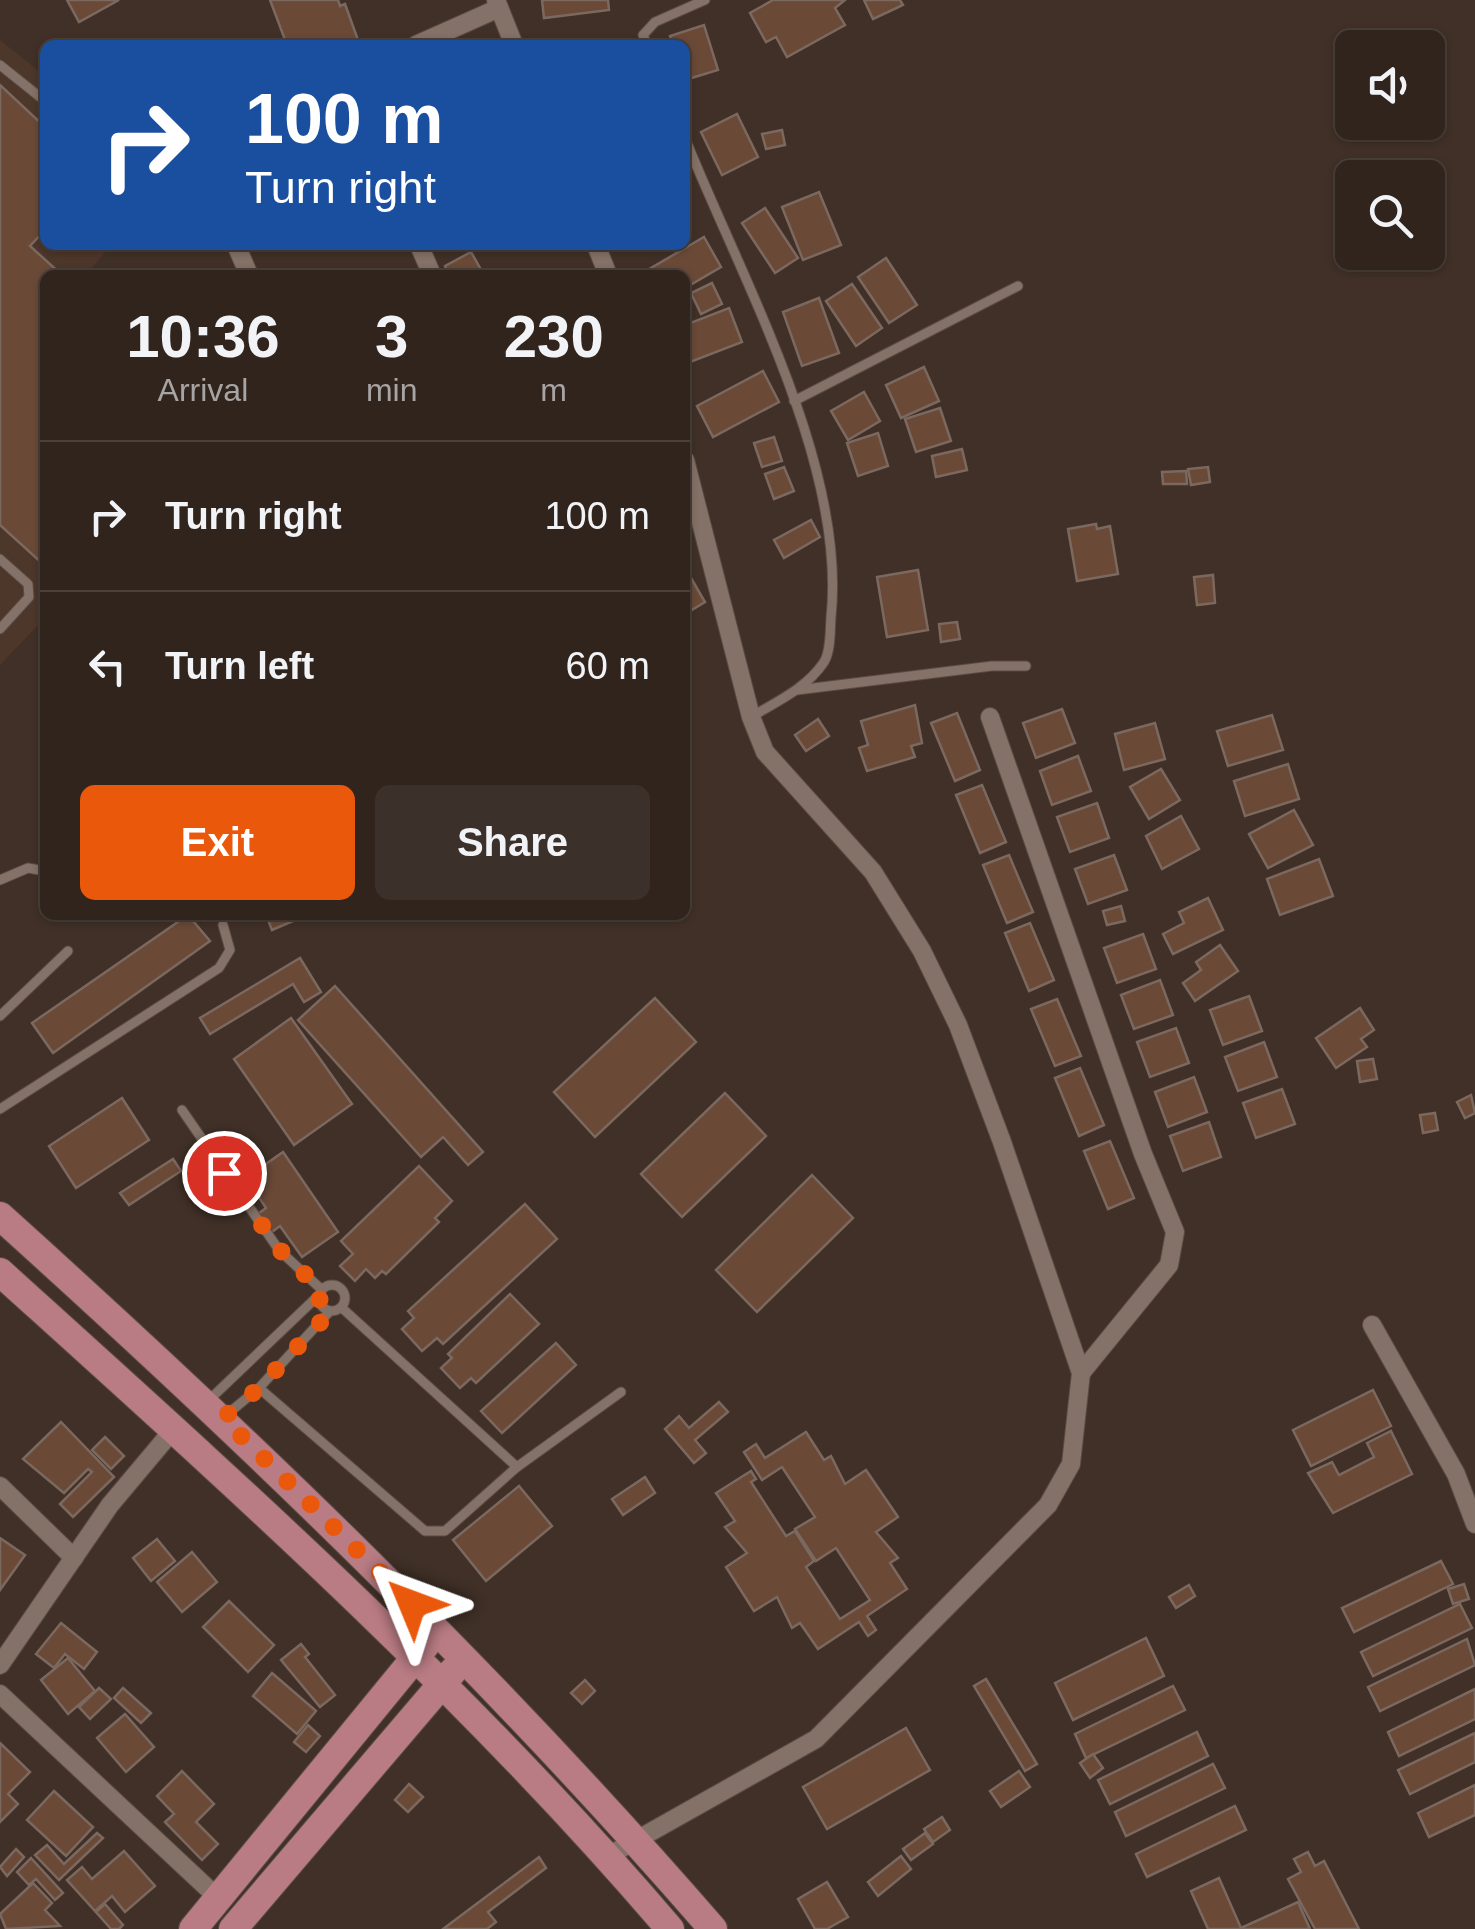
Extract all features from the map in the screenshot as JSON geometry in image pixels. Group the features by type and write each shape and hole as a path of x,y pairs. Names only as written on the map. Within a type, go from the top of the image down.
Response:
{"main road":[{"path":"0,1216 215,1410 439,1630 713,1929"},
{"path":"0,1272 415,1656 608,1856 670,1929"},
{"path":"193,1929 439,1630"},
{"path":"233,1929 465,1658"}],"street":[{"path":"426,40 497,4 512,40"},
{"path":"608,1856 768,1770 816,1739 1048,1505 1071,1464 1080,1374 1002,1142 958,1025 922,951 873,872 765,752 750,717 690,480"},
{"path":"990,717 1124,1100 1175,1232 1169,1265 1080,1374"},
{"path":"1372,1325 1456,1474 1475,1524"},
{"path":"0,1665 74,1558 173,1430"},
{"path":"0,1486 74,1558"},
{"path":"0,1694 218,1898"}],"lane":[{"path":"646,40 643,35 655,22 705,0"},
{"path":"0,65 40,97"},
{"path":"690,150 794,401 828,508 835,581 826,660 797,690 750,717"},
{"path":"794,401 1018,286"},
{"path":"0,629 29,596 28,584 1,563"},
{"path":"797,690 992,666 1026,666"},
{"path":"0,880 28,868 40,870"},
{"path":"0,1108 219,968 230,950 222,924"},
{"path":"0,1016 68,951"},
{"path":"182,1110 280,1250 320,1293 323,1309 330,1312"},
{"path":"215,1410 327,1285 340,1288 345,1300 342,1308"},
{"path":"215,1410 259,1388 330,1312 342,1308"},
{"path":"342,1308 517,1468"},
{"path":"259,1388 425,1531 445,1532 517,1468 622,1392"}],"shaded area":[{"path":"0,40 40,72 40,250 108,250 90,270 40,270 40,623 0,665"}],"building":[{"path":"67,0 119,0 79,22"},
{"path":"270,0 338,0 340,6 345,4 358,40 285,40"},
{"path":"542,0 608,0 609,10 544,18"},
{"path":"773,0 845,0 835,8 845,25 787,57 776,37 766,42 750,13"},
{"path":"864,0 900,0 903,5 873,19"},
{"path":"704,25 718,70 690,78 690,40 671,40 670,36"},
{"path":"0,85 40,122 40,235 30,246 56,270 40,270 40,561 0,525"},
{"path":"737,114 758,157 722,175 701,132"},
{"path":"782,130 785,145 766,149 762,134"},
{"path":"819,192 841,245 803,260 782,207"},
{"path":"765,208 798,258 775,273 742,223"},
{"path":"704,237 721,267 690,285 690,270 648,270 682,250 690,250 690,245"},
{"path":"471,252 481,270 447,270 445,266"},
{"path":"886,258 917,305 889,323 858,277"},
{"path":"712,283 722,304 701,314 691,293"},
{"path":"852,284 882,328 856,346 826,301"},
{"path":"819,298 839,353 802,366 783,312"},
{"path":"729,308 742,342 690,362 690,323"},
{"path":"924,367 939,401 901,418 886,385"},
{"path":"763,371 779,402 713,437 697,406"},
{"path":"864,392 880,421 848,440 831,411"},
{"path":"940,408 951,441 916,452 905,419"},
{"path":"878,433 888,466 858,476 847,443"},
{"path":"774,437 782,461 762,467 754,443"},
{"path":"962,449 967,470 936,477 932,456"},
{"path":"784,467 794,491 774,499 765,474"},
{"path":"1208,467 1210,482 1191,485 1188,469"},
{"path":"1186,471 1187,484 1163,484 1162,472"},
{"path":"811,520 820,537 784,558 774,540"},
{"path":"1096,524 1097,529 1110,526 1118,574 1077,581 1068,529"},
{"path":"918,570 928,630 887,637 877,577"},
{"path":"1213,575 1215,603 1197,605 1194,577"},
{"path":"690,576 705,602 690,611"},
{"path":"957,622 960,639 941,642 939,624"},
{"path":"915,705 922,743 911,746 915,757 867,771 859,748 868,745 861,721"},
{"path":"1062,709 1075,743 1036,758 1023,723"},
{"path":"957,713 980,770 955,781 931,723"},
{"path":"1272,715 1283,750 1228,766 1217,731"},
{"path":"818,719 829,736 806,751 795,735"},
{"path":"1155,723 1165,759 1124,770 1115,734"},
{"path":"1078,756 1091,791 1052,805 1040,771"},
{"path":"1288,764 1299,799 1245,816 1234,781"},
{"path":"1161,769 1180,800 1149,819 1130,787"},
{"path":"982,785 1006,842 980,853 956,795"},
{"path":"1097,803 1109,838 1070,852 1057,817"},
{"path":"1294,810 1313,845 1268,868 1249,834"},
{"path":"1181,816 1199,849 1162,869 1146,836"},
{"path":"1009,855 1033,912 1007,923 983,865"},
{"path":"1114,855 1127,890 1088,904 1075,869"},
{"path":"1319,859 1333,896 1280,915 1267,879"},
{"path":"1208,898 1223,930 1173,954 1163,934 1184,923 1179,912"},
{"path":"1121,906 1125,921 1107,925 1103,911"},
{"path":"181,920 192,920 210,941 53,1053 32,1023"},
{"path":"268,920 295,920 272,930"},
{"path":"1030,923 1054,980 1029,991 1005,933"},
{"path":"1143,934 1156,969 1117,983 1104,948"},
{"path":"1220,945 1238,971 1195,1001 1183,983 1201,970 1196,962"},
{"path":"300,958 321,992 304,1002 293,984 210,1034 200,1018"},
{"path":"1160,980 1173,1015 1134,1029 1121,995"},
{"path":"335,986 483,1152 468,1165 443,1137 421,1157 298,1020"},
{"path":"1249,996 1262,1031 1223,1045 1210,1010"},
{"path":"655,998 696,1042 595,1137 554,1092"},
{"path":"1057,999 1081,1056 1055,1066 1031,1009"},
{"path":"1360,1008 1374,1030 1361,1039 1367,1047 1336,1068 1316,1038"},
{"path":"291,1018 352,1104 294,1145 234,1059"},
{"path":"1176,1028 1189,1063 1150,1077 1137,1042"},
{"path":"1264,1042 1277,1077 1238,1091 1225,1057"},
{"path":"1373,1059 1377,1079 1360,1082 1357,1061"},
{"path":"1080,1068 1104,1125 1079,1136 1055,1078"},
{"path":"1194,1077 1207,1112 1168,1127 1155,1092"},
{"path":"1282,1089 1295,1124 1256,1138 1243,1103"},
{"path":"725,1093 766,1136 682,1217 641,1174"},
{"path":"1471,1095 1475,1113 1465,1118 1457,1102"},
{"path":"122,1098 149,1140 76,1188 49,1146"},
{"path":"1435,1113 1438,1130 1423,1133 1420,1115"},
{"path":"1209,1122 1221,1157 1183,1171 1170,1136"},
{"path":"1110,1141 1134,1198 1108,1209 1084,1151"},
{"path":"283,1152 338,1232 302,1257 280,1226 268,1235 255,1216 266,1208 246,1178"},
{"path":"173,1159 181,1171 129,1205 120,1193"},
{"path":"419,1166 452,1201 435,1218 439,1222 386,1274 382,1271 375,1278 366,1269 355,1281 340,1266 353,1254 341,1241"},
{"path":"812,1175 853,1218 757,1312 716,1270"},
{"path":"525,1204 557,1239 443,1344 437,1338 422,1351 402,1329 414,1318 408,1311"},
{"path":"510,1294 539,1324 476,1383 471,1378 460,1388 441,1368 452,1358 448,1354"},
{"path":"556,1343 576,1365 502,1433 481,1411"},
{"path":"1373,1390 1391,1426 1311,1466 1293,1430"},
{"path":"719,1402 728,1412 695,1440 706,1453 694,1463 665,1429 679,1416 689,1428"},
{"path":"61,1422 114,1477 73,1517 60,1504 92,1472 88,1469 64,1493 23,1459"},
{"path":"1391,1431 1412,1474 1333,1513 1308,1473 1332,1462 1339,1475 1374,1457 1367,1443"},
{"path":"806,1432 824,1460 831,1456 845,1484 866,1470 898,1517 876,1532 898,1558 890,1563 907,1589 867,1616 876,1630 868,1636 859,1622 818,1649 800,1623 792,1628 777,1597 754,1611 726,1567 747,1553 725,1527 735,1521 716,1493 751,1471 756,1479 751,1482 786,1536 795,1531 814,1561 806,1567 840,1619 870,1600 836,1548 816,1561 795,1529 815,1517 782,1467 762,1480 744,1452 756,1444 765,1458"},
{"path":"105,1437 124,1456 111,1469 92,1450"},
{"path":"645,1477 655,1493 623,1515 612,1499"},
{"path":"519,1486 552,1526 486,1581 453,1540"},
{"path":"0,1538 25,1555 0,1590"},
{"path":"157,1539 175,1561 151,1581 133,1558"},
{"path":"192,1552 217,1582 182,1612 157,1582"},
{"path":"1441,1561 1453,1584 1354,1632 1342,1608"},
{"path":"1464,1584 1469,1599 1453,1604 1448,1589"},
{"path":"1189,1585 1195,1596 1176,1608 1169,1597"},
{"path":"229,1601 274,1645 248,1672 203,1627"},
{"path":"1460,1604 1472,1628 1373,1676 1361,1652"},
{"path":"61,1623 97,1652 84,1669 65,1654 54,1668 36,1654"},
{"path":"1146,1638 1164,1676 1073,1720 1055,1683"},
{"path":"1467,1639 1475,1665 1380,1711 1368,1687"},
{"path":"301,1644 309,1654 305,1657 335,1695 320,1707 281,1660"},
{"path":"68,1658 95,1691 68,1714 41,1680"},
{"path":"272,1673 316,1711 297,1734 253,1696"},
{"path":"986,1679 1037,1764 1025,1771 974,1686"},
{"path":"585,1680 595,1691 582,1704 571,1693"},
{"path":"1173,1686 1185,1710 1086,1758 1075,1734"},
{"path":"99,1688 111,1699 90,1719 79,1707"},
{"path":"123,1688 151,1713 141,1723 114,1698"},
{"path":"1475,1689 1475,1719 1399,1756 1388,1732"},
{"path":"125,1714 154,1747 126,1772 97,1738"},
{"path":"308,1725 320,1736 306,1752 294,1742"},
{"path":"906,1728 930,1770 827,1829 803,1787"},
{"path":"1197,1732 1208,1756 1110,1804 1098,1780"},
{"path":"1475,1733 1475,1762 1410,1794 1398,1770"},
{"path":"0,1743 30,1772 8,1794 18,1804 0,1822"},
{"path":"1093,1754 1103,1768 1090,1778 1080,1763"},
{"path":"1213,1764 1225,1788 1126,1836 1115,1812"},
{"path":"182,1771 214,1804 196,1822 218,1844 202,1860 165,1822 174,1814 157,1796"},
{"path":"1019,1771 1030,1787 1001,1807 990,1791"},
{"path":"409,1784 423,1797 408,1812 395,1800"},
{"path":"1475,1785 1475,1815 1429,1837 1418,1813"},
{"path":"54,1791 93,1827 66,1856 27,1820"},
{"path":"1235,1806 1246,1830 1147,1877 1136,1854"},
{"path":"942,1817 950,1830 933,1842 924,1829"},
{"path":"97,1833 103,1838 59,1880 35,1855 47,1845 64,1864"},
{"path":"925,1833 933,1844 911,1860 903,1849"},
{"path":"16,1849 24,1857 7,1876 0,1867"},
{"path":"124,1851 155,1886 125,1912 112,1896 95,1911 67,1880 82,1867 92,1879"},
{"path":"1308,1852 1315,1866 1324,1861 1359,1929 1315,1929 1288,1879 1301,1872 1294,1859"},
{"path":"901,1856 911,1869 878,1896 868,1882"},
{"path":"539,1857 546,1868 488,1912 496,1922 487,1929 443,1929"},
{"path":"31,1858 63,1893 55,1900 36,1879 29,1885 17,1872"},
{"path":"1219,1878 1241,1928 1298,1902 1310,1929 1208,1929 1191,1891"},
{"path":"827,1882 848,1917 827,1929 815,1929 798,1899"},
{"path":"33,1883 52,1903 45,1910 60,1926 6,1929 0,1914"},
{"path":"105,1904 123,1925 119,1929 111,1929 96,1912"}],"route":[{"path":"224,1173 280,1250 321,1290 319,1303 330,1312 259,1388 223,1418 412,1604"}]}
